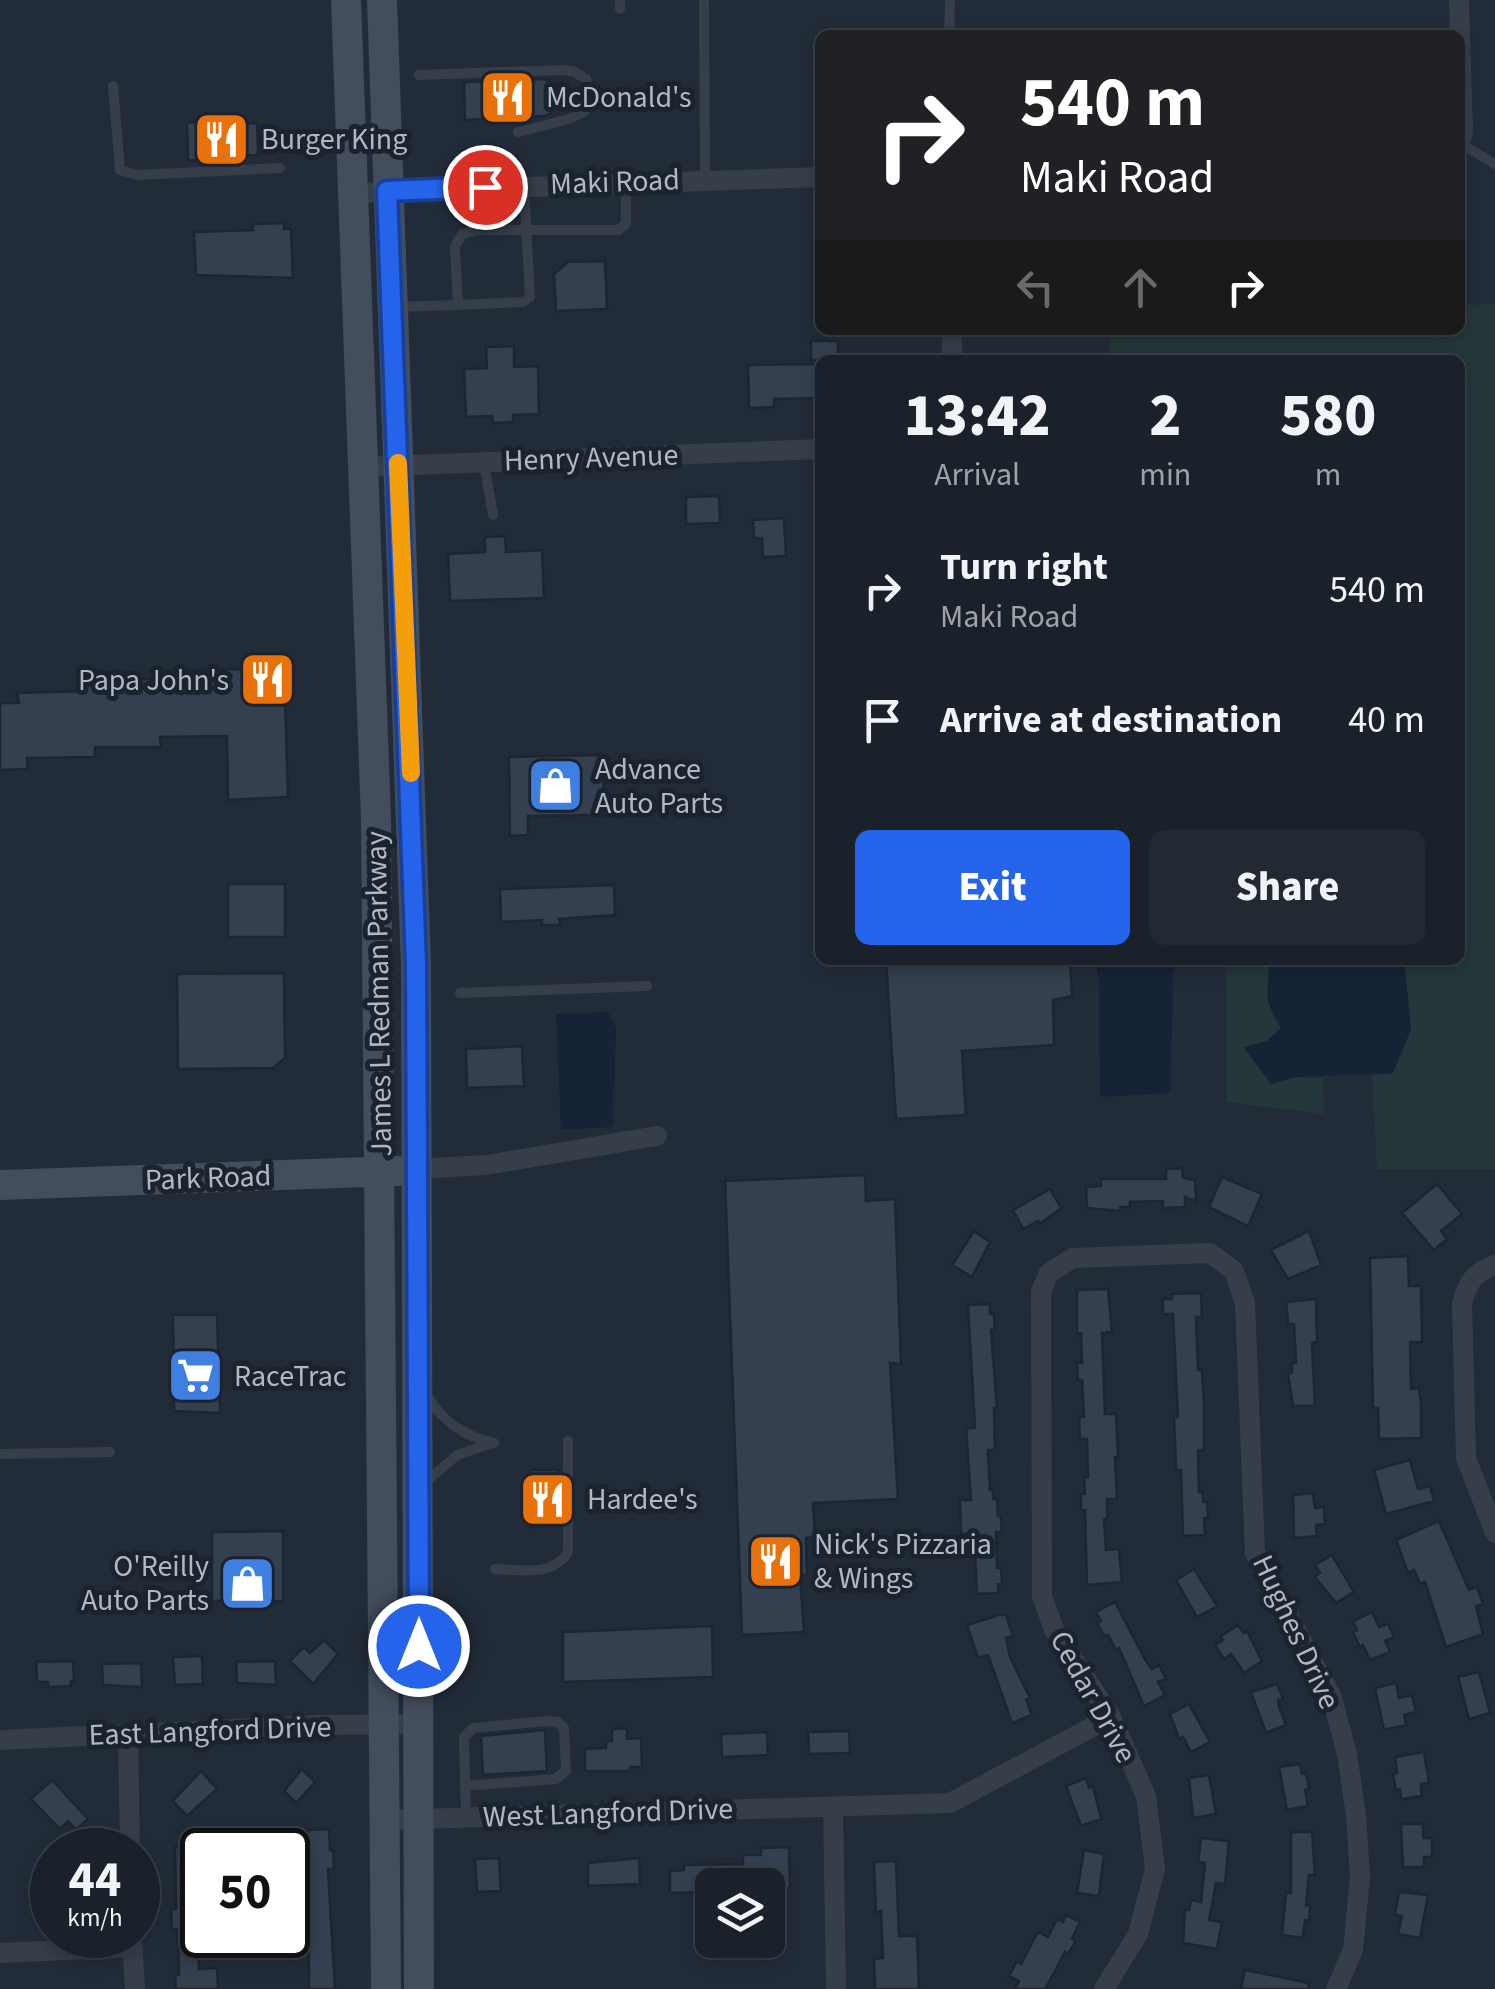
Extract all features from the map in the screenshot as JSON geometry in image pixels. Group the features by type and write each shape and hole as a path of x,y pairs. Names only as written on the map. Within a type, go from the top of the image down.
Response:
{"main road":[{"name":"James L Redman Parkway","path":"346,0 376,818 386,1989"},
{"name":"James L Redman Parkway","path":"382,0 412,817 419,1989"},
{"name":"Park Road","path":"0,1185 416,1169"},
{"path":"382,1172 396,1197 402,1228 404,1400 418,1436"},
{"path":"382,1442 403,1480 403,1543 419,1619"},
{"path":"382,1545 397,1602 398,1649 406,1663 419,1673"},
{"path":"385,1924 398,1989"}],"street":[{"path":"1459,0 1460,30"},
{"name":"Maki Road","path":"351,193 815,177"},
{"name":"Henry Avenue","path":"362,468 815,450"},
{"path":"416,1169 486,1166 657,1136"},
{"name":"Hughes Drive","path":"1048,1273 1073,1258 1210,1253 1234,1271 1245,1302 1254,1552 1332,1698 1349,1769 1360,1877 1353,1950 1336,1989"},
{"path":"1495,1266 1482,1270 1466,1284 1462,1304 1466,1458 1495,1533"},
{"name":"Cedar Drive","path":"1048,1273 1042,1292 1042,1596 1054,1630 1112,1717 1146,1796 1156,1869 1138,1934 1104,1989"},
{"name":"West Langford Drive","path":"384,1820 950,1803 1112,1717"},
{"name":"East Langford Drive","path":"0,1740 420,1724"},
{"path":"128,1734 130,1828"},
{"path":"833,1806 836,1989"},
{"path":"0,1953 30,1950"},
{"path":"133,1958 135,1989"}],"lane":[{"path":"704,0 705,179"},
{"path":"950,0 950,30"},
{"path":"420,75 564,70 586,79 590,97 584,112 518,132"},
{"path":"113,86 120,170 137,175 280,168"},
{"path":"1465,147 1495,164"},
{"path":"458,305 455,247 462,234 480,230 618,230 626,224 626,182"},
{"path":"392,307 523,302 530,297 524,186"},
{"path":"484,463 492,515"},
{"path":"376,818 412,817"},
{"path":"460,993 647,986"},
{"path":"418,1379 434,1408 454,1426 473,1438 494,1443 457,1456 418,1489"},
{"path":"382,1442 418,1436"},
{"path":"496,1570 538,1571 562,1562 568,1552 568,1441"},
{"path":"0,1454 110,1452"},
{"path":"465,1786 556,1779 566,1771 564,1728 558,1722 472,1728 464,1736 465,1786 466,1818"}],"shaded area":[{"path":"1495,304 1495,1170 1377,1169 1372,1075 1393,1073 1411,1030 1404,965 1465,965 1465,355 1110,355 1109,335 1465,335 1465,305"},
{"path":"1226,965 1269,965 1268,1001 1282,1028 1267,1041 1244,1048 1271,1084 1297,1077 1323,1078 1324,1114 1227,1102"}],"water":[{"path":"1097,965 1174,965 1170,1093 1100,1097"},
{"path":"1269,965 1405,965 1411,1029 1393,1073 1297,1077 1271,1084 1244,1047 1267,1041 1281,1028 1268,994"},
{"path":"608,1012 616,1028 613,1127 561,1130 556,1014"}],"building":[{"name":"McDonald's","path":"550,81 551,113 465,120 464,82"},
{"name":"Burger King","path":"223,120 224,124 257,123 258,155 222,158 222,162 188,160 187,123"},
{"path":"284,223 284,229 291,229 293,278 196,275 194,232 253,230 253,224"},
{"path":"605,261 607,309 556,311 554,274 568,262"},
{"path":"811,341 838,341 838,355 815,355 815,360 811,360"},
{"path":"514,346 514,367 538,366 539,414 513,415 513,422 493,423 492,416 466,417 464,369 487,368 486,347"},
{"path":"815,364 815,398 774,399 774,407 749,408 748,365"},
{"path":"719,496 720,523 686,524 686,497"},
{"path":"784,518 786,556 763,557 762,538 754,538 753,520"},
{"path":"505,536 506,552 542,550 544,598 450,601 448,554 485,552 485,537"},
{"path":"284,668 288,797 228,800 227,736 160,737 161,747 95,747 95,757 27,758 28,769 0,770 0,703 19,703 17,693 86,691 86,682 151,679 151,671"},
{"name":"Advance Auto Parts","path":"602,755 605,815 528,816 528,835 510,836 509,757"},
{"path":"228,884 285,884 285,937 228,937"},
{"path":"614,885 615,915 559,919 560,925 542,925 542,920 501,922 500,889"},
{"path":"886,965 1070,965 1072,996 1053,1000 1054,1045 962,1051 966,1115 896,1119"},
{"path":"284,973 285,1058 273,1068 178,1069 177,974"},
{"path":"522,1046 524,1086 467,1088 466,1049"},
{"path":"1182,1168 1183,1178 1195,1180 1196,1202 1185,1197 1185,1207 1163,1208 1163,1201 1130,1202 1130,1207 1120,1207 1120,1211 1087,1208 1086,1187 1101,1186 1101,1179 1166,1179 1166,1169"},
{"path":"865,1175 866,1201 895,1199 901,1364 890,1363 898,1499 813,1503 815,1537 806,1538 807,1575 800,1575 804,1632 742,1635 725,1181"},
{"path":"1222,1177 1262,1194 1248,1226 1209,1207"},
{"path":"1437,1184 1462,1214 1441,1231 1447,1239 1434,1250 1402,1213"},
{"path":"1050,1189 1061,1208 1040,1224 1038,1221 1023,1229 1013,1210"},
{"path":"974,1231 990,1242 972,1277 952,1265"},
{"path":"1309,1231 1321,1265 1288,1279 1271,1250"},
{"path":"1408,1256 1409,1286 1421,1286 1422,1342 1410,1342 1411,1389 1419,1388 1421,1438 1379,1439 1378,1408 1373,1408 1370,1258"},
{"path":"1108,1289 1112,1332 1102,1333 1105,1414 1116,1414 1118,1457 1117,1499 1107,1499 1104,1519 1106,1550 1119,1549 1122,1582 1087,1585 1081,1494 1085,1494 1084,1477 1088,1477 1087,1439 1080,1439 1079,1417 1084,1417 1077,1363 1082,1363 1077,1290"},
{"path":"1172,1294 1201,1294 1202,1317 1196,1317 1204,1403 1204,1450 1198,1450 1199,1492 1203,1492 1203,1502 1207,1502 1208,1518 1204,1518 1205,1535 1183,1536 1181,1470 1176,1470 1174,1417 1178,1417 1173,1314 1163,1314 1163,1299 1172,1299"},
{"path":"1316,1299 1317,1342 1312,1343 1315,1406 1293,1406 1288,1373 1292,1373 1292,1363 1296,1363 1294,1324 1288,1324 1286,1302"},
{"path":"990,1304 990,1314 994,1314 995,1330 991,1330 997,1408 995,1450 988,1450 990,1490 993,1489 1001,1516 1002,1532 996,1532 997,1568 1001,1568 1002,1583 998,1584 998,1593 977,1594 974,1533 961,1534 960,1500 971,1500 966,1428 975,1428 968,1305"},
{"name":"RaceTrac","path":"173,1315 217,1315 220,1413 174,1411"},
{"path":"1410,1460 1418,1489 1430,1486 1434,1501 1386,1514 1374,1470"},
{"name":"Hardee's","path":"531,1470 559,1470 559,1526 531,1527"},
{"path":"1313,1493 1315,1508 1324,1507 1325,1524 1316,1525 1317,1536 1294,1538 1293,1495"},
{"path":"1439,1521 1469,1590 1477,1587 1483,1604 1476,1606 1483,1634 1446,1647 1425,1582 1420,1584 1414,1570 1408,1573 1396,1540"},
{"name":"O'Reilly Auto Parts","path":"283,1531 283,1601 212,1601 212,1532"},
{"path":"1332,1555 1354,1592 1336,1603 1315,1577 1320,1573 1315,1565"},
{"path":"1194,1569 1217,1606 1197,1617 1176,1580"},
{"path":"1115,1602 1146,1661 1152,1669 1159,1665 1166,1679 1158,1682 1165,1695 1144,1706 1119,1648 1116,1650 1097,1623 1101,1621 1096,1612"},
{"path":"1372,1612 1379,1627 1388,1624 1394,1637 1385,1641 1390,1652 1370,1660 1353,1632 1357,1630 1353,1621"},
{"path":"1006,1615 1013,1636 1006,1638 1010,1657 1030,1698 1026,1699 1032,1715 1012,1723 988,1655 978,1658 967,1625"},
{"path":"1238,1625 1244,1633 1247,1631 1262,1661 1244,1673 1231,1654 1224,1659 1215,1645"},
{"path":"712,1626 713,1677 563,1682 563,1632"},
{"path":"324,1640 338,1654 313,1684 290,1661 304,1647 310,1653"},
{"path":"202,1656 203,1684 175,1685 173,1657"},
{"path":"73,1661 71,1686 49,1687 48,1682 37,1682 36,1662"},
{"path":"275,1661 276,1685 237,1683 236,1662"},
{"path":"141,1663 142,1687 103,1685 102,1664"},
{"path":"1479,1672 1490,1713 1469,1719 1458,1677"},
{"path":"1396,1683 1399,1698 1412,1695 1416,1712 1404,1715 1406,1725 1384,1730 1375,1688"},
{"path":"1277,1684 1286,1725 1266,1733 1251,1692"},
{"path":"1189,1704 1210,1742 1191,1752 1183,1737 1179,1739 1170,1714"},
{"path":"627,1728 627,1739 641,1738 642,1767 630,1767 630,1771 585,1771 585,1749 606,1748 606,1742 612,1741 612,1729"},
{"path":"545,1730 547,1771 483,1775 481,1736"},
{"path":"849,1731 850,1753 809,1754 808,1732"},
{"path":"767,1732 768,1755 722,1757 721,1734"},
{"path":"1424,1752 1429,1783 1421,1784 1422,1796 1401,1799 1393,1774 1397,1773 1395,1757"},
{"path":"1300,1764 1302,1774 1306,1773 1308,1806 1287,1810 1279,1767"},
{"path":"302,1769 315,1782 296,1803 284,1791"},
{"path":"201,1771 217,1789 187,1816 173,1801"},
{"path":"1209,1775 1216,1814 1193,1818 1189,1778"},
{"path":"1086,1778 1089,1788 1093,1786 1101,1819 1081,1826 1066,1786"},
{"path":"52,1780 88,1819 78,1828 68,1821 59,1828 31,1799"},
{"path":"1401,1824 1423,1824 1423,1838 1432,1838 1432,1857 1424,1857 1424,1867 1403,1867"},
{"path":"329,1829 333,1850 334,1869 328,1869 335,1989 309,1989 310,1830"},
{"path":"1291,1832 1312,1832 1315,1875 1309,1875 1309,1921 1305,1920 1303,1938 1282,1935 1286,1893 1291,1893"},
{"path":"1201,1838 1229,1841 1225,1884 1216,1883 1209,1920 1222,1922 1217,1949 1183,1943 1185,1910 1189,1910 1191,1900 1201,1902 1205,1863 1198,1862"},
{"path":"175,1847 180,1847 180,1958 199,1958 199,1969 217,1968 218,1989 176,1989 178,1933 177,1929 172,1930 171,1909 176,1909"},
{"path":"789,1847 790,1888 785,1889 785,1868 695,1868 695,1892 670,1893 670,1871 684,1870 684,1865 743,1864 743,1855 761,1855 761,1848"},
{"path":"1084,1850 1104,1854 1099,1896 1077,1893"},
{"path":"499,1858 501,1891 477,1892 475,1859"},
{"path":"639,1858 640,1884 588,1886 588,1863"},
{"path":"896,1861 899,1936 917,1936 919,1989 875,1989 874,1959 883,1958 874,1862"},
{"path":"1399,1892 1428,1895 1420,1938 1398,1934 1402,1916 1395,1915"},
{"path":"1066,1915 1080,1922 1072,1939 1076,1941 1068,1954 1065,1952 1045,1989 1015,1989 1019,1981 1009,1976 1017,1961 1021,1964 1038,1932 1048,1937 1057,1919 1063,1922"},
{"path":"1245,1970 1309,1983 1308,1989 1241,1989"}],"slow traffic":[{"path":"398,463 411,773"}],"place":[{"name":"McDonald's","path":"507,97"},
{"name":"Burger King","path":"222,139"},
{"name":"Papa John's","path":"268,680"},
{"name":"Advance Auto Parts","path":"556,786"},
{"name":"RaceTrac","path":"195,1376"},
{"name":"Hardee's","path":"548,1499"},
{"name":"Nick's Pizzaria & Wings","path":"775,1561"},
{"name":"O'Reilly Auto Parts","path":"248,1583"}],"route":[{"path":"419,1646 416,964 387,191 485,187"}]}
